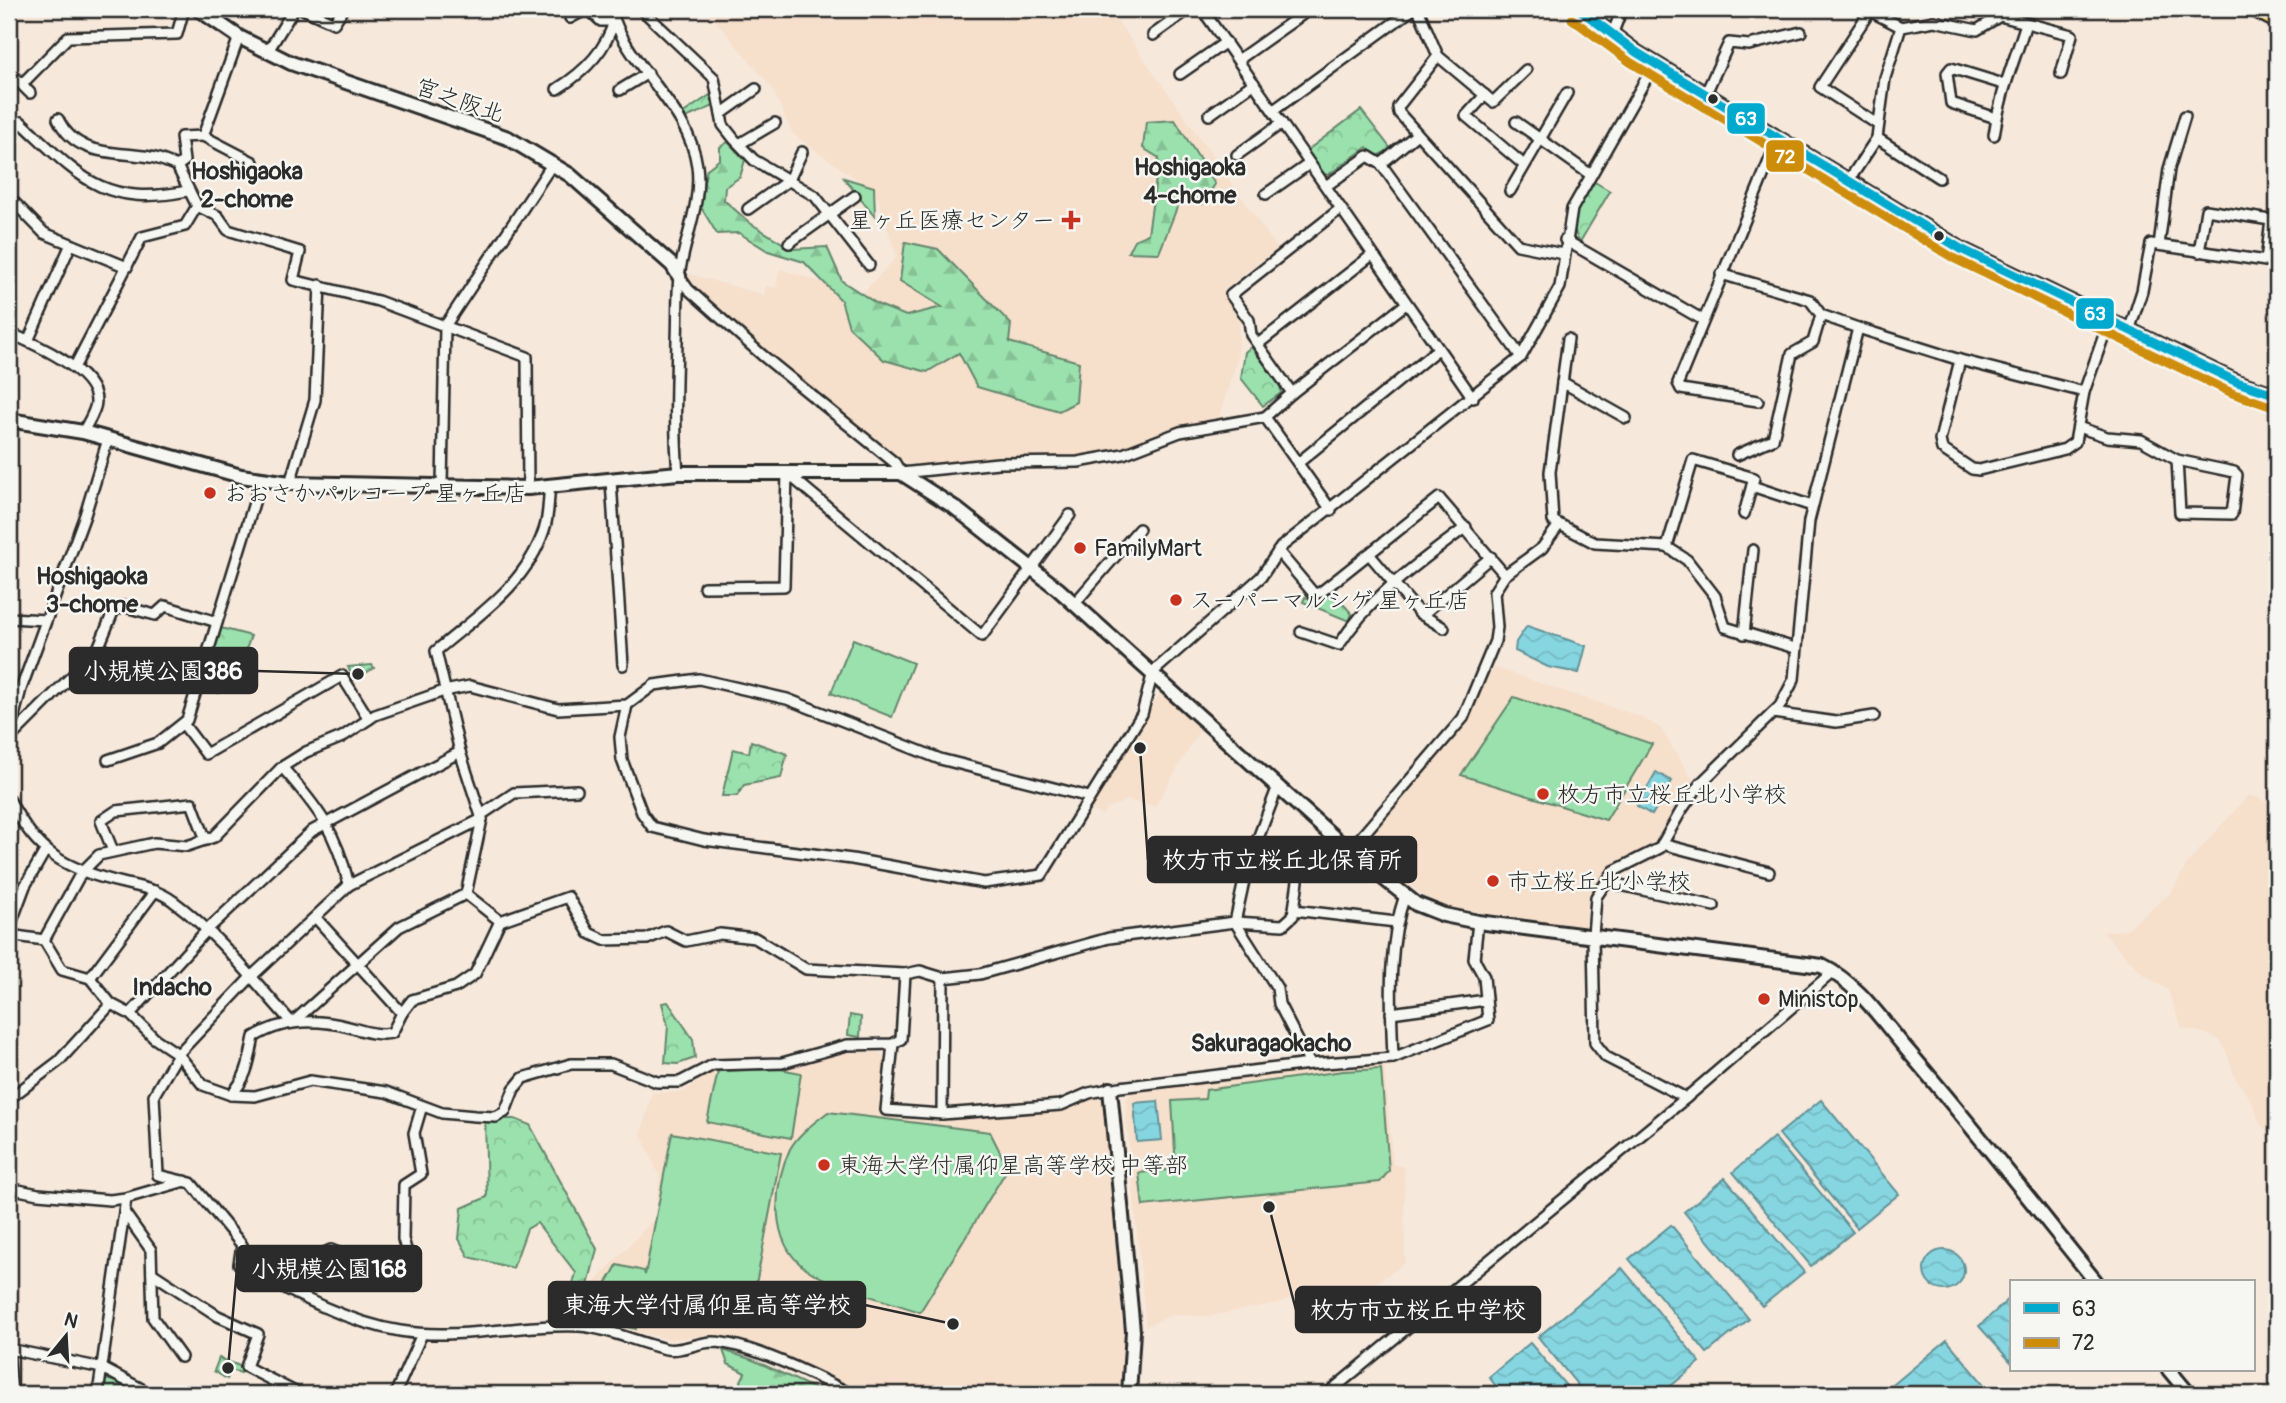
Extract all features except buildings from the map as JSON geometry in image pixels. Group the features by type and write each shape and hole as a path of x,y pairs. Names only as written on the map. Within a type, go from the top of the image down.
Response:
{"highway":[{"path":"2256,9 2277,20"}],"street":[{"path":"22,84 68,37 177,34 184,9"},
{"name":"宮之阪北","path":"198,9 239,37 341,83 508,138 553,163 672,265 679,276"},
{"path":"268,51 294,9"},
{"path":"303,9 334,23 344,9"},
{"path":"570,18 588,9 601,21 614,21"},
{"path":"611,9 614,21 692,143 697,168 697,191 679,276 674,433 678,473"},
{"path":"1153,35 1189,9"},
{"path":"1202,9 1473,398"},
{"path":"1238,60 1310,9"},
{"path":"1274,110 1413,9"},
{"path":"1419,9 1437,56 1493,102 1526,69"},
{"path":"1579,9 1654,63 1961,249 2237,382 2277,395"},
{"path":"1612,35 1622,9"},
{"path":"1934,9 1934,21"},
{"path":"645,10 714,78 723,125 754,160 815,196 869,265"},
{"path":"1877,124 1820,87 1870,12 1901,27 1934,21 1978,30 2000,16 2072,35 2061,74"},
{"path":"557,89 580,75 610,36 614,21"},
{"path":"1994,135 2003,84 2015,60 2026,23"},
{"path":"1849,180 1877,138 1885,78 1901,27"},
{"path":"1706,93 1729,43 1749,45 1801,32"},
{"path":"203,136 239,37"},
{"path":"1180,74 1226,43"},
{"path":"1437,56 1398,107 1417,134 1518,245 1563,254"},
{"path":"627,705 620,737 622,760 642,813 652,827 704,840 852,859 984,883 1042,875 1142,714 1153,672 1261,577 1278,551 1521,357 1560,287 1565,240 1572,209 1654,63"},
{"path":"1996,118 1951,103 1947,73 1951,68 2003,84"},
{"path":"9,72 30,93"},
{"path":"620,90 648,73"},
{"path":"1209,115 1254,83"},
{"path":"721,114 756,89"},
{"path":"1510,191 1567,93"},
{"path":"1485,95 1466,116 1524,165"},
{"path":"2159,245 2169,169 2185,117"},
{"path":"58,119 64,133 92,150 127,157 151,157 177,166 187,191 197,206 218,216 228,230 300,251 293,280 378,301 527,357 528,488"},
{"path":"9,132 21,122 62,163 100,188 140,197 187,191"},
{"path":"1517,122 1591,175"},
{"path":"741,143 775,123"},
{"path":"1237,155 1282,123"},
{"path":"1381,164 1417,134"},
{"path":"177,166 184,161 181,137 203,136 253,162"},
{"path":"1758,401 1681,389 1678,383 1779,137"},
{"path":"1877,138 1939,178"},
{"path":"748,209 789,180 802,152"},
{"path":"1325,186 1368,156 1381,164 1521,357"},
{"path":"442,485 445,326 553,163"},
{"path":"1266,194 1309,164"},
{"path":"789,243 855,196"},
{"path":"9,197 44,233 127,267"},
{"path":"75,366 142,237 186,226 197,206"},
{"path":"1292,393 1251,335 1249,320 1231,295 1340,209"},
{"path":"2129,331 2142,291 2151,244 2266,261 2274,220 2206,210 2199,251"},
{"path":"1565,240 1703,320"},
{"path":"27,341 71,244"},
{"path":"1258,344 1372,255"},
{"path":"1721,274 1810,300 1821,315 1858,328 1960,360 2084,392"},
{"path":"679,276 688,289 758,351 895,463 901,473 954,507 1074,604 1153,672 1349,851 1416,904 1444,915 1478,922 1822,966 1850,983 2094,1280"},
{"path":"290,483 315,400 320,285"},
{"path":"9,420 82,432 261,480 290,483 528,488 678,473 901,473 998,463 1078,462 1123,454 1180,432 1265,417 1406,303"},
{"path":"1737,455 1773,439 1792,354 1813,342 1821,315"},
{"path":"1960,360 1940,440 1942,449 1972,469 1979,470 2064,449 2076,442 2084,392 2109,321"},
{"path":"1686,1098 1606,1057 1595,1043 1593,935 1596,897 1614,871 1660,848 1700,784 1780,706 1794,679 1795,648 1812,506 1858,328"},
{"path":"9,333 75,366 94,394 97,404 82,432"},
{"path":"1568,339 1550,472 1553,521 1595,542 1667,547 1687,560 1716,596 1725,627 1795,648"},
{"path":"1298,463 1438,349"},
{"path":"1562,382 1626,418"},
{"path":"1265,417 1331,509"},
{"path":"2078,428 2107,438 2141,440 2177,460 2234,472 2237,475 2232,514 2180,513 2177,460"},
{"path":"9,731 85,515 108,439"},
{"path":"1667,547 1693,460 1754,478 1744,514"},
{"path":"786,473 982,636 1070,515"},
{"path":"704,587 785,586 786,473"},
{"path":"108,760 158,743 184,724 261,480"},
{"path":"611,481 623,665"},
{"path":"466,894 481,817 460,751 436,651 485,612 520,578 545,529 550,486"},
{"path":"1752,486 1812,506"},
{"path":"1278,551 1314,594 1321,592 1439,498 1505,575"},
{"path":"1349,851 1463,718 1495,641 1497,627 1494,592 1505,575 1542,548 1559,525"},
{"path":"1301,632 1339,645 1356,618 1393,583 1466,527"},
{"path":"1074,604 1139,529"},
{"path":"1744,634 1753,550"},
{"path":"1369,554 1422,615 1444,628"},
{"path":"1422,615 1491,557"},
{"path":"9,731 97,651 113,612 122,606 155,615 165,606 217,622"},
{"path":"9,618 46,620"},
{"path":"184,724 206,754 342,676 369,719"},
{"path":"44,940 81,873 99,855 153,843 187,846 214,837 282,768 306,752 342,737 369,719 444,691 470,686 558,709 627,705 654,685 699,679 787,699 940,760 1089,797"},
{"path":"1773,713 1836,722 1874,716"},
{"path":"130,1014 207,930 327,820 460,751"},
{"path":"282,768 327,820 343,859 349,885"},
{"path":"1278,786 1247,866 1235,922 1277,988 1279,1004 1310,1064"},
{"path":"577,790 514,793 481,817 349,885 251,977 178,1054 154,1095 158,1175 187,1180 207,1200 242,1245 239,1264 300,1295 365,1322 422,1334 475,1334 581,1326 670,1350 713,1342 738,1347 776,1361 851,1394"},
{"path":"9,799 19,819 45,851 81,873 155,891 172,900 207,930 292,1023"},
{"path":"113,851 101,821 117,811 192,803 206,840"},
{"path":"9,825 19,819"},
{"path":"1662,844 1769,872"},
{"path":"9,929 25,886 45,851"},
{"path":"231,1095 248,1071 254,1037 292,1023 330,1022 380,1035 392,1033 401,1013 412,1000 456,987 475,974 500,921 568,897 590,933 604,940 647,939 666,931 686,941 720,934 755,938 806,968 905,974 920,971 943,978 980,974 1109,938 1235,922 1283,925 1293,916 1298,881"},
{"path":"1606,882 1714,906"},
{"path":"90,978 155,891"},
{"path":"466,894 500,921"},
{"path":"292,1023 359,966 399,927 466,894"},
{"path":"1393,1058 1391,1013 1396,922 1405,895"},
{"path":"1294,910 1396,922"},
{"path":"316,918 401,1013"},
{"path":"893,1044 886,1110 942,1114 1061,1105 1089,1093 1110,1089 1310,1064 1393,1058 1488,1020 1484,977 1474,960 1478,922"},
{"path":"9,934 44,940 62,970 90,978 111,1004 130,1014 154,1038 178,1054 203,1085 231,1095 255,1096 310,1081 386,1092 442,1113 496,1117 505,1112 514,1089 523,1078 571,1064 611,1064 657,1082 680,1082 713,1065 782,1062 847,1045 893,1044 901,1039 905,974"},
{"path":"1327,1394 1686,1098 1833,972"},
{"path":"942,1114 943,978"},
{"path":"1391,1013 1486,1000"},
{"path":"9,1100 59,1061 111,1004"},
{"path":"1110,1089 1133,1331 1129,1394"},
{"path":"300,1295 322,1254 331,1250 409,1281 412,1271 403,1239 404,1185 421,1174 414,1133 422,1106"},
{"path":"9,1188 38,1194 126,1198 187,1180"},
{"path":"98,1394 126,1198"},
{"path":"124,1212 151,1250 153,1318 181,1357"},
{"path":"152,1273 218,1315 257,1335 246,1367 299,1394"},
{"path":"395,1394 422,1334"},
{"path":"9,1349 102,1368 151,1394"},
{"path":"9,1359 12,1394"},
{"path":"2171,1372 2189,1394"}],"shaded area":[{"name":"星ヶ丘医療センター","path":"706,9 1109,9 1277,248 1223,291 1240,318 1237,360 1218,419 1176,429 1122,450 1084,457 908,464 765,351 688,284 685,273 764,295 766,286 776,288 780,269 861,295 897,257 876,193 793,134 772,88"},
{"name":"枚方市立桜丘北小学校","path":"1495,668 1641,717 1660,728 1693,780 1658,837 1644,851 1619,863 1588,896 1585,927 1451,908 1432,902 1359,846 1466,721 1484,678"},
{"path":"1161,693 1201,728 1155,806 1127,800 1108,808 1101,815 1089,809"},
{"path":"2248,796 2257,797 2277,809 2277,1140 2260,1124 2254,1105 2235,1077 2219,1040 2205,1033 2182,1028 2168,990 2142,973 2103,932 2126,930 2171,893 2187,864"},
{"path":"878,1052 887,1060 884,1113 961,1119 1062,1110 1088,1097 1103,1098 1123,1336 1121,1394 872,1394 739,1341 713,1335 670,1339 582,1320 591,1286 654,1219 660,1177 641,1134 652,1093 683,1092 717,1069 780,1066 839,1053"},
{"path":"1384,1065 1393,1164 1404,1167 1405,1263 1369,1288 1326,1294 1313,1290 1277,1303 1210,1316 1172,1315 1146,1326 1125,1100 1131,1093 1333,1066"}],"green space":[{"path":"710,95 714,106 683,119 682,114"},
{"path":"1361,110 1391,149 1375,157 1367,147 1328,175 1321,173 1305,152"},
{"path":"1175,120 1215,184 1203,204 1180,200 1159,253 1128,252 1134,240 1148,234 1159,158 1143,148 1146,122"},
{"path":"728,142 745,160 740,177 725,187 724,200 750,223 792,249 827,247 842,281 879,305 906,316 942,307 900,281 905,242 938,249 1011,324 1009,342 1079,362 1076,402 1059,411 977,387 959,353 927,372 884,360 849,327 841,300 804,262 768,251 739,233 717,234 699,204 707,169 720,159 720,147"},
{"path":"844,178 874,187 875,217"},
{"path":"1593,181 1610,191 1580,242 1574,218"},
{"path":"1251,347 1280,383 1281,393 1263,406 1241,378 1245,352"},
{"path":"1330,589 1352,614 1349,621 1303,602 1305,597 1316,601"},
{"path":"221,628 251,636 237,674 219,693 204,688"},
{"path":"853,639 913,663 892,717 831,693"},
{"path":"372,665 374,668 354,680 348,667"},
{"path":"1514,697 1652,744 1606,820 1461,775"},
{"path":"751,741 787,754 781,778 744,785 737,796 722,796 733,749 749,753"},
{"path":"668,1002 693,1039 695,1058 678,1064 665,1063 668,1026 662,1003"},
{"path":"850,1015 861,1017 860,1037 848,1035"},
{"path":"780,1069 801,1073 791,1138 707,1122 718,1071"},
{"path":"1381,1069 1389,1171 1380,1182 1143,1206 1139,1173 1176,1169 1172,1101 1205,1099 1206,1090 1343,1071"},
{"path":"828,1112 990,1132 1008,1168 920,1312 845,1288 817,1275 793,1257 785,1244 778,1212 784,1163 797,1138"},
{"path":"485,1119 515,1119 530,1125 597,1249 579,1322 562,1323 576,1273 537,1223 527,1229 513,1268 469,1257 459,1239 462,1208 487,1197"},
{"path":"672,1133 781,1153 749,1321 641,1300 636,1329 589,1318 594,1302 617,1265 644,1271 645,1275"},
{"path":"723,1350 753,1360 826,1394 745,1394 741,1381 745,1373 728,1364"},
{"path":"219,1358 242,1367 241,1373 231,1370 227,1379 214,1371"},
{"path":"105,1379 128,1385 144,1394 102,1394"}],"water":[{"path":"1527,626 1586,646 1579,673 1548,667 1515,651 1516,642"},
{"path":"1656,772 1672,781 1652,815 1637,806"},
{"path":"1821,1100 1899,1194 1857,1228 1779,1134"},
{"path":"1158,1101 1162,1140 1137,1142 1134,1103"},
{"path":"1774,1137 1853,1232 1811,1266 1733,1172"},
{"path":"1725,1178 1804,1272 1762,1306 1684,1212"},
{"path":"1671,1225 1749,1319 1707,1353 1629,1259"},
{"path":"1944,1250 1958,1256 1964,1270 1958,1284 1944,1290 1930,1284 1924,1270 1930,1256"},
{"path":"1622,1268 1700,1362 1661,1394 1585,1394 1538,1337"},
{"path":"2010,1298 2010,1361 1979,1326"},
{"path":"1947,1340 1992,1394 1882,1394"},
{"path":"1530,1343 1573,1394 1502,1394 1489,1377"}],"transit line":[{"name":"63","path":"1579,9 1636,52 1961,249 2237,382 2277,395"},
{"name":"72","path":"1572,19 1630,62 1955,259 2232,393 2273,407"}],"place":[{"name":"星ヶ丘医療センター","path":"1071,220"},
{"name":"おおさかパルコープ 星ヶ丘店","path":"210,493"},
{"name":"FamilyMart","path":"1080,548"},
{"name":"スーパーマルシゲ 星ヶ丘店","path":"1176,600"},
{"name":"小規模公園386","path":"358,674"},
{"name":"枚方市立桜丘北保育所","path":"1140,748"},
{"name":"枚方市立桜丘北小学校","path":"1543,794"},
{"name":"市立桜丘北小学校","path":"1493,881"},
{"name":"Ministop","path":"1764,999"},
{"name":"東海大学付属仰星高等学校 中等部","path":"824,1165"},
{"name":"枚方市立桜丘中学校","path":"1269,1207"},
{"name":"東海大学付属仰星高等学校","path":"953,1324"},
{"name":"小規模公園168","path":"228,1368"}],"district":[{"name":"Hoshigaoka 4-chome","path":"1190,181"},
{"name":"Hoshigaoka 2-chome","path":"247,185"},
{"name":"Hoshigaoka 3-chome","path":"92,590"},
{"name":"Indacho","path":"172,987"},
{"name":"Sakuragaokacho","path":"1271,1043"}]}
